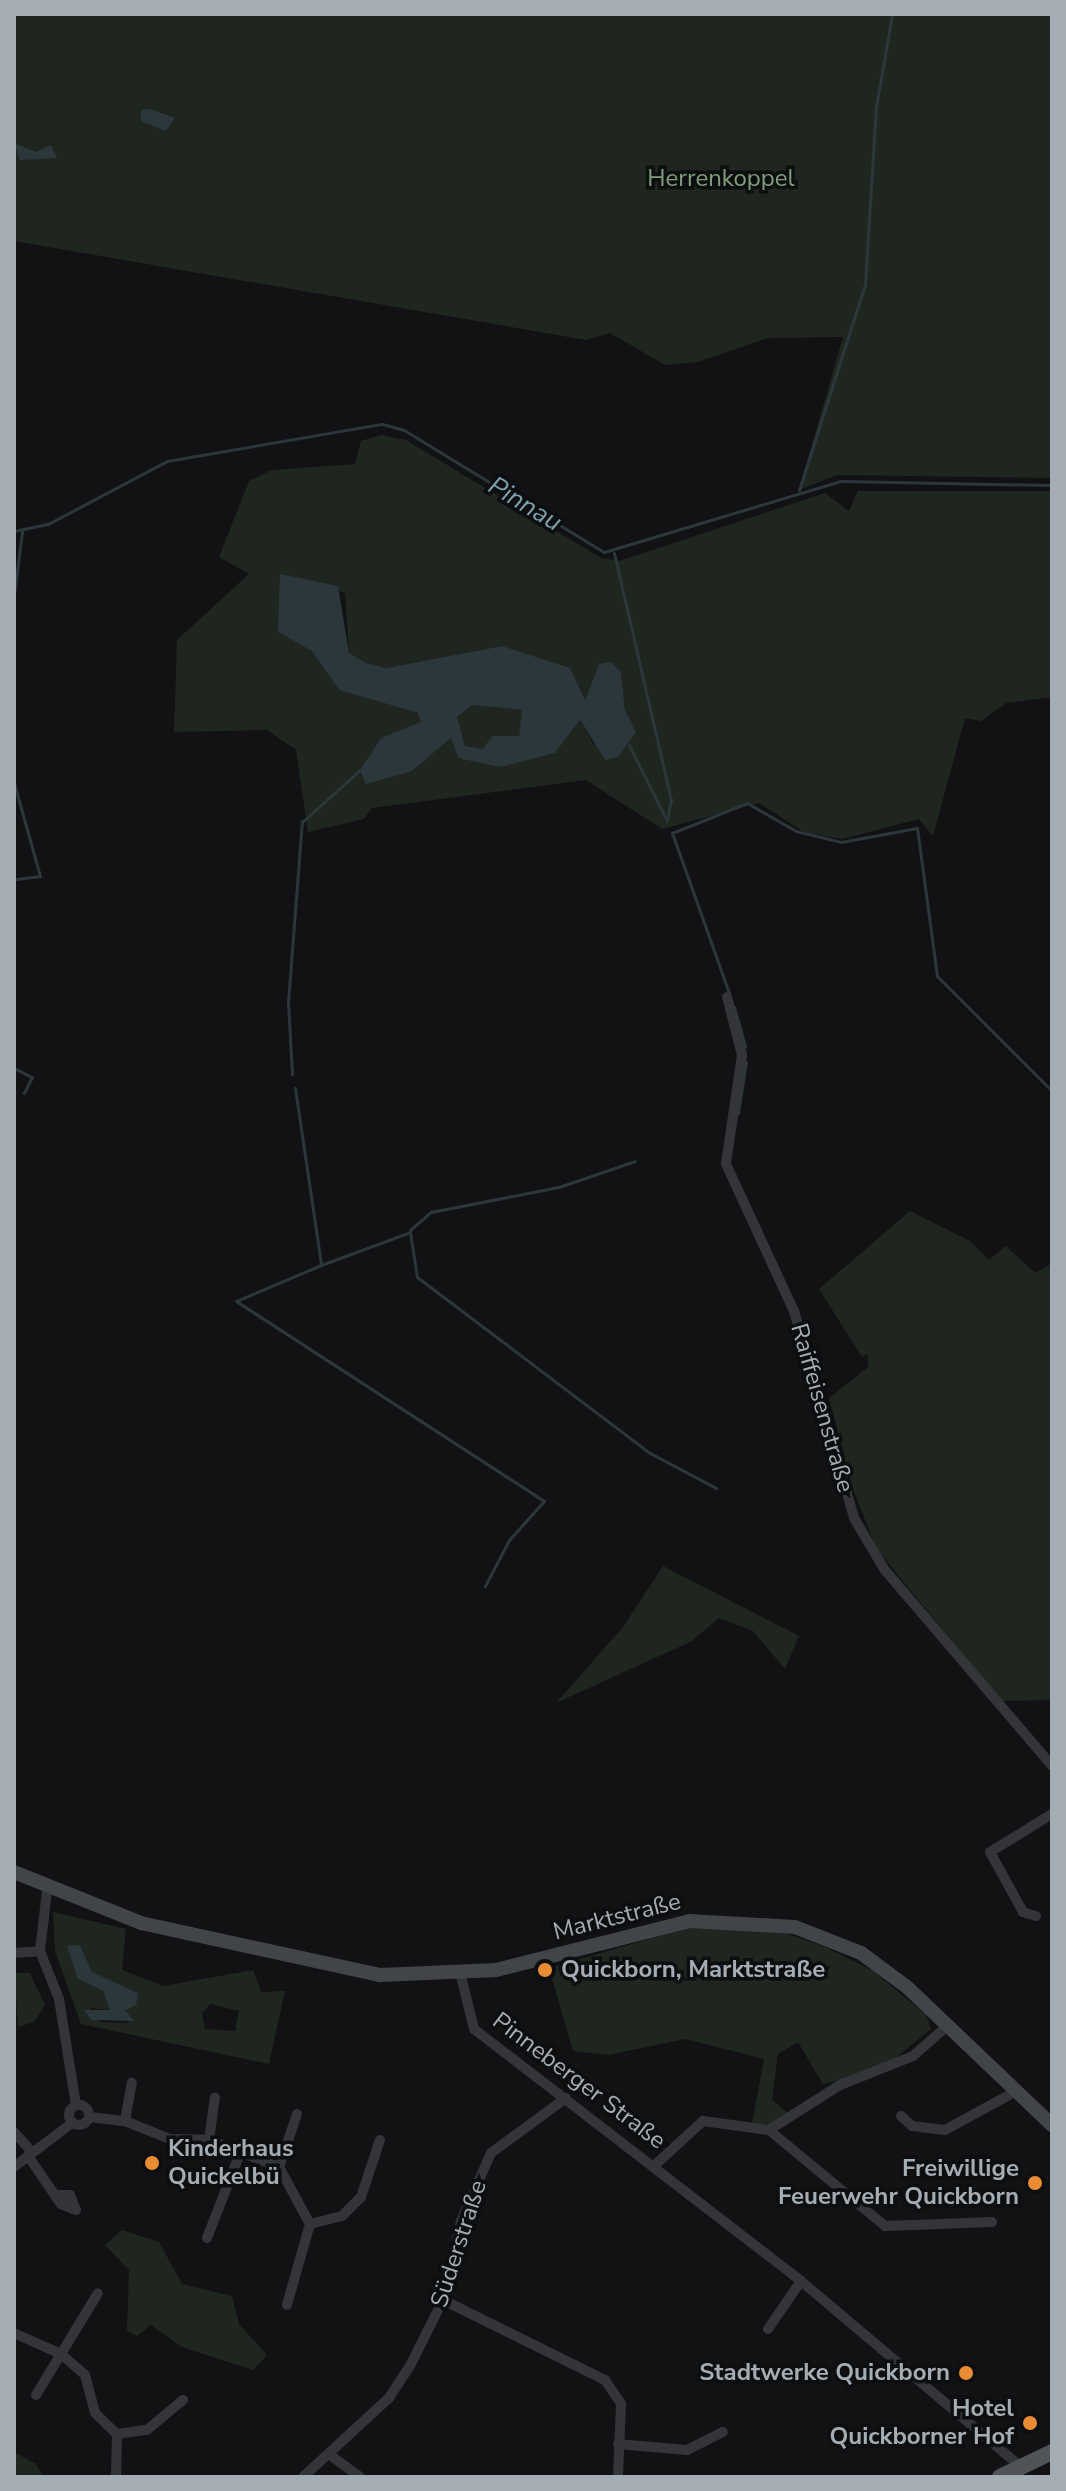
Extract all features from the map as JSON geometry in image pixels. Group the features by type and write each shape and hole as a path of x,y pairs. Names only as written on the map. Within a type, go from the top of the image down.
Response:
{"main road":[{"path":"14,1872 47,1891 141,1923 342,1970 461,1976"},
{"name":"Marktstraße","path":"461,1976 657,1926 758,1920 861,1953 1052,2125"},
{"path":"1003,2476 1052,2452"}],"street":[{"name":"Raiffeisenstraße","path":"727,997 742,1055 726,1164 794,1311 854,1518 884,1569 1052,1766"},
{"path":"1036,1916 1023,1912 990,1852 1052,1814"},
{"path":"14,2167 72,2123 76,2105 59,1999 40,1951 47,1891"},
{"path":"14,1953 40,1951"},
{"name":"Pinneberger Straße","path":"461,1976 474,2029 801,2281 1021,2467"},
{"path":"769,2130 840,2085 913,2056 946,2027"},
{"path":"125,2121 132,2083"},
{"path":"901,2116 912,2126 945,2130 1013,2093"},
{"path":"209,2140 215,2097"},
{"name":"Süderstraße","path":"303,2477 389,2398 443,2300 457,2234 491,2153 566,2098"},
{"path":"76,2105 90,2117 125,2121 170,2139 209,2140 279,2167 310,2224 287,2305"},
{"path":"279,2167 297,2114"},
{"path":"72,2123 82,2125 90,2117"},
{"path":"654,2166 703,2121 769,2130 885,2226 992,2222"},
{"path":"14,2132 60,2195"},
{"path":"310,2224 342,2216 361,2197 380,2140"},
{"path":"207,2238 241,2151"},
{"path":"768,2329 801,2281"},
{"path":"36,2395 98,2293"},
{"path":"443,2300 605,2380 621,2404 618,2477"},
{"path":"14,2333 61,2354 85,2375 95,2413 117,2434 116,2477"},
{"path":"117,2434 147,2430 183,2400"},
{"path":"618,2444 687,2450 723,2432"},
{"path":"330,2455 360,2477"}],"green space":[{"name":"Herrenkoppel","path":"14,14 1052,14 1052,478 837,475 799,490 843,337 768,338 698,362 665,365 610,333 586,340 14,241"},
{"path":"381,435 406,440 601,558 619,561 825,493 849,511 858,491 1052,491 1052,697 1006,703 981,721 965,718 933,836 919,819 842,839 804,832 759,803 662,829 586,780 372,808 364,819 308,832 296,750 267,730 174,732 177,640 249,574 219,557 249,481 272,470 355,464 361,441","holes":["281,574 345,593 349,653 366,663 386,668 502,646 585,700 599,664 621,672 625,710 636,732 594,745 580,720 555,753 458,759 451,738 412,771 360,770 381,738 422,722 418,713 339,690 312,651 279,632"]},
{"path":"472,705 523,710 519,736 484,749 465,746 456,717"},
{"path":"910,1211 970,1241 989,1260 1006,1246 1035,1273 1052,1263 1052,1700 1001,1701 876,1548 852,1486 829,1398 868,1367 868,1354 862,1357 819,1289"},
{"path":"663,1566 799,1636 785,1669 753,1631 719,1618 692,1641 556,1703 623,1627"},
{"path":"53,1912 126,1929 122,1970 163,1986 253,1970 261,1992 285,1991 269,2064 81,2024 55,1951","holes":["80,1945 92,1972 138,1993 124,2010 129,2023 100,2022 90,2008 110,2010 103,1991 78,1979","211,2004 239,2011 235,2031 205,2029 202,2013"]},
{"path":"687,1928 779,1931 825,1947 873,1971 926,2015 931,2029 882,2069 823,2084 798,2042 778,2054 772,2100 788,2113 768,2125 752,2123 764,2059 685,2039 608,2055 573,2051 549,1968"},
{"path":"14,1973 30,1973 45,2005 34,2022 18,2027"},
{"path":"122,2230 159,2242 182,2284 232,2296 239,2324 267,2355 253,2370 182,2347 151,2325 137,2336 127,2331 129,2270 105,2245"},
{"path":"14,2452 36,2464 43,2477 14,2477"}],"shaded area":[{"path":"150,109 175,118 166,131 141,121 141,110"},
{"path":"14,143 36,152 51,145 57,158 20,160"},
{"path":"280,574 338,586 349,653 366,663 386,668 502,646 570,668 585,700 599,664 611,662 621,672 625,710 636,732 618,757 605,760 580,720 555,753 500,767 458,758 451,738 412,771 366,784 360,770 381,738 421,722 418,713 339,690 312,651 278,632","holes":["472,705 522,710 519,736 492,736 483,749 465,746 457,717"]},
{"path":"80,1945 92,1972 138,1993 136,2005 125,2010 134,2021 91,2020 84,2010 110,2010 103,1991 78,1979 67,1946"}],"waterway":[{"path":"799,490 865,285 876,107 892,14"},
{"name":"Pinnau","path":"14,531 48,524 167,461 382,424 404,430 604,552 841,481 1052,485"},
{"path":"14,595 22,532"},
{"path":"614,553 671,800 667,821"},
{"path":"629,745 667,821"},
{"path":"292,1074 288,1002 302,822 360,770"},
{"path":"14,783 40,876 14,879"},
{"path":"729,993 672,833 747,803 796,831 841,842 917,828 937,976 1052,1091"},
{"path":"734,1007 745,1046"},
{"path":"738,1113 746,1062"},
{"path":"14,1068 32,1077 24,1093"},
{"path":"295,1088 321,1265 236,1301 544,1501 509,1540 485,1586"},
{"path":"410,1230 431,1212 559,1187 635,1161"},
{"path":"321,1265 410,1232 417,1277 650,1453 716,1488"}],"place":[{"name":"Quickborn, Marktstraße","path":"545,1970"},
{"name":"Kinderhaus Quickelbü","path":"152,2163"},
{"name":"Freiwillige Feuerwehr Quickborn","path":"1035,2183"},
{"name":"Stadtwerke Quickborn","path":"966,2373"},
{"name":"Hotel Quickborner Hof","path":"1030,2423"}]}
